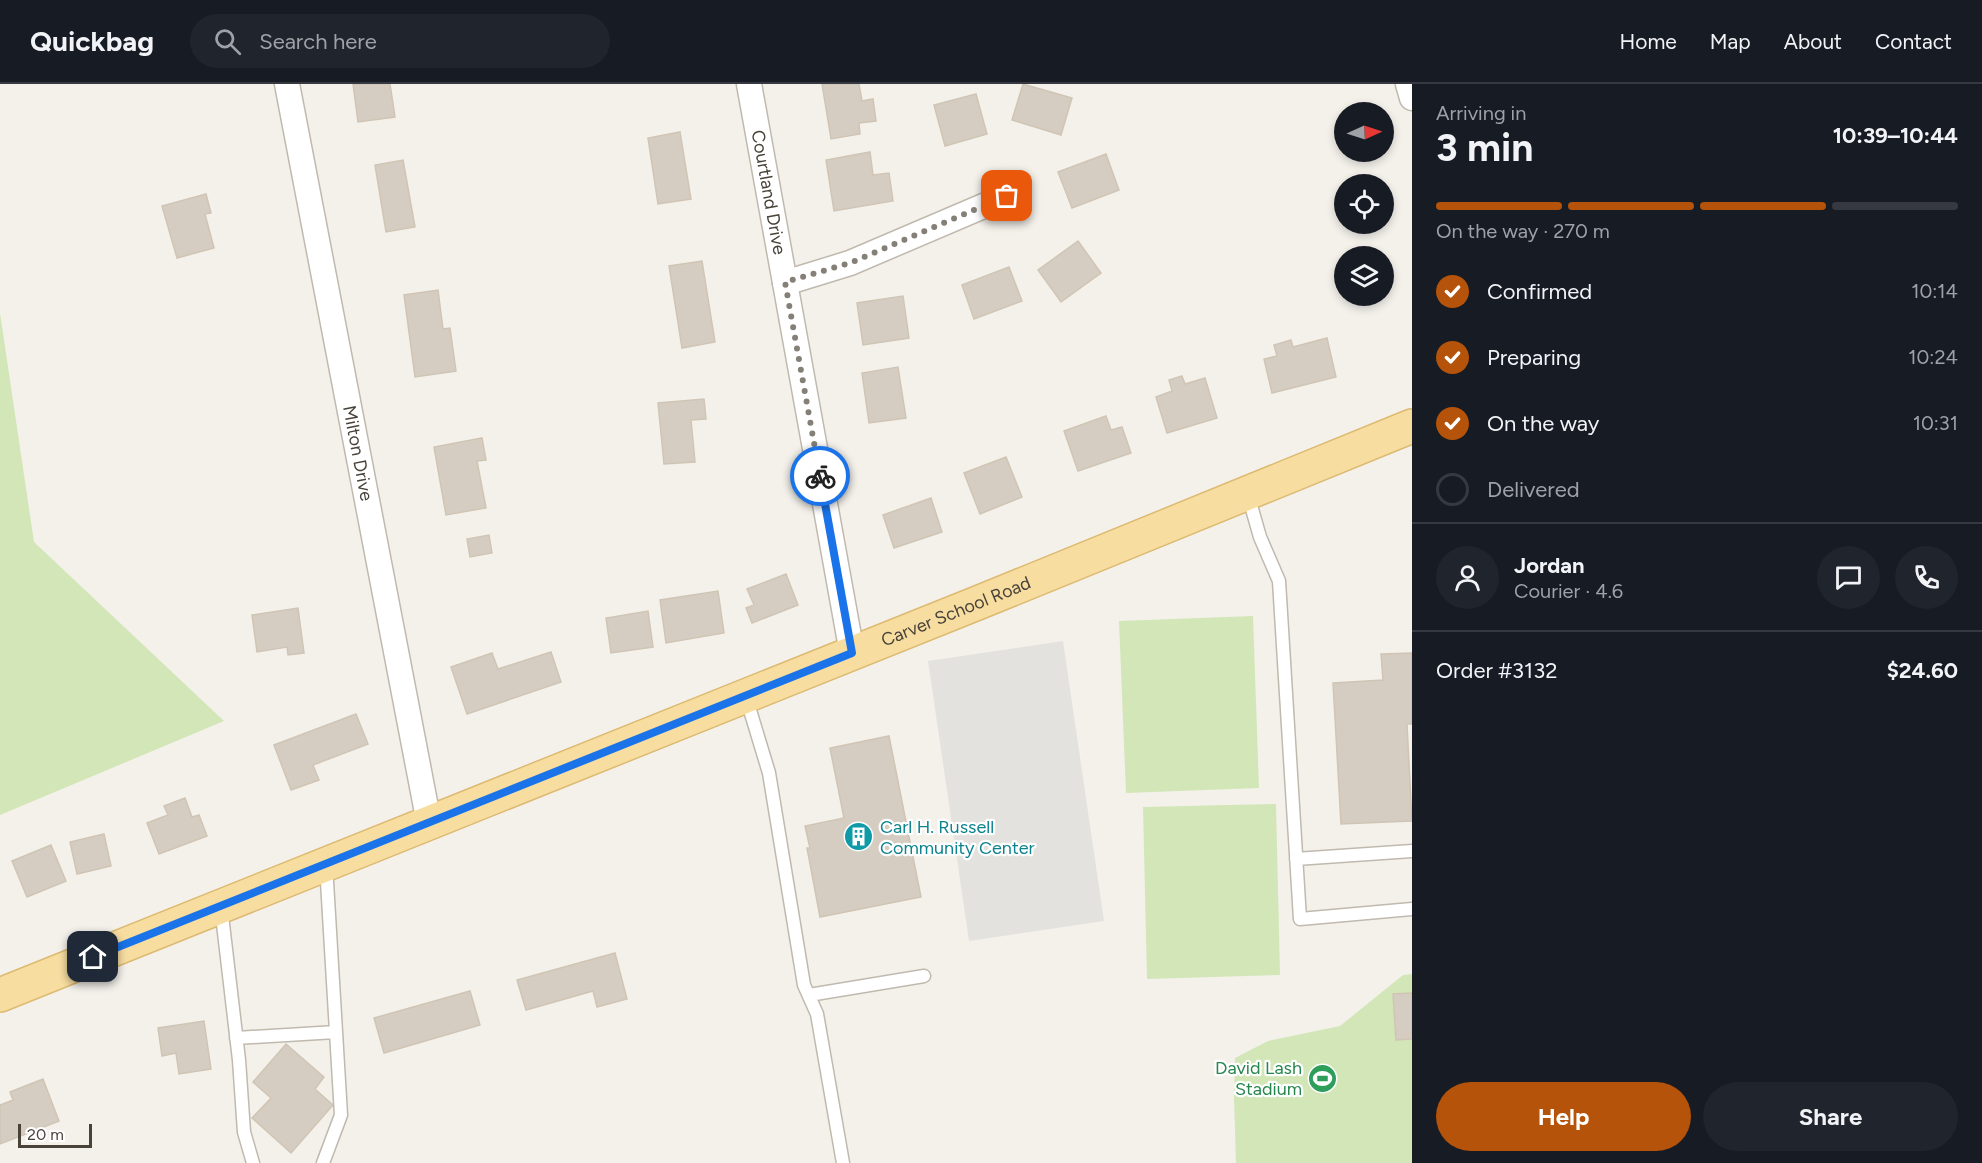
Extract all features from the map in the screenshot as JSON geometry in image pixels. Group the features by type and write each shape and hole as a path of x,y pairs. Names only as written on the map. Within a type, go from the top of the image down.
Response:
{"main road":[{"name":"Carver School Road","path":"0,995 1412,426"}],"street":[{"name":"Milton Drive","path":"287,84 429,823"},
{"name":"Courtland Drive","path":"749,84 852,653"},
{"path":"1408,84 1412,98"},
{"path":"785,282 850,263 1007,196"}],"lane":[{"path":"1248,493 1260,537 1279,581 1300,920 1412,909"},
{"path":"746,696 769,773 804,985 817,1014 843,1163"},
{"path":"1296,859 1412,851"},
{"path":"323,1163 341,1115 326,864"},
{"path":"221,906 244,1132 253,1163"},
{"path":"809,995 924,976"},
{"path":"236,1038 336,1032"}],"green space":[{"path":"0,313 34,542 224,721 0,815"},
{"path":"1253,616 1259,788 1126,793 1119,621"},
{"path":"1276,804 1280,975 1147,979 1143,807"},
{"name":"David Lash Stadium","path":"1412,974 1412,1163 1236,1163 1235,1058 1268,1041 1340,1026 1403,975"}],"shaded area":[{"path":"1063,641 1104,921 969,941 928,661"}],"building":[{"path":"353,84 390,84 395,117 358,122"},
{"path":"822,84 859,84 862,101 873,99 876,121 859,123 860,134 831,139"},
{"path":"1023,84 1072,98 1061,135 1012,120"},
{"path":"976,94 987,134 945,146 934,105"},
{"path":"680,132 691,199 658,204 648,138"},
{"path":"870,152 873,175 889,173 893,201 834,211 826,160"},
{"path":"1106,154 1119,190 1072,208 1058,172"},
{"path":"403,160 415,227 386,232 375,165"},
{"path":"206,194 211,213 205,214 214,248 177,258 162,206"},
{"path":"1078,241 1101,273 1061,302 1038,270"},
{"path":"702,261 715,342 682,348 669,266"},
{"path":"1009,267 1022,301 974,319 962,285"},
{"path":"438,290 443,329 450,328 456,371 415,377 404,295"},
{"path":"903,296 909,338 863,345 857,303"},
{"path":"1327,338 1336,377 1272,393 1264,359 1277,356 1274,345 1291,340 1293,347"},
{"path":"898,367 906,418 869,423 862,373"},
{"path":"1182,376 1185,384 1205,378 1217,418 1167,433 1156,397 1172,391 1169,380"},
{"path":"704,399 706,419 691,420 695,462 664,464 658,403"},
{"path":"1106,416 1111,430 1122,427 1131,453 1078,471 1064,431"},
{"path":"482,438 486,460 477,461 486,508 446,515 434,447"},
{"path":"1006,457 1022,497 980,514 964,473"},
{"path":"931,498 942,532 894,548 883,515"},
{"path":"489,535 492,553 470,557 467,539"},
{"path":"786,574 798,605 752,623 746,608 754,605 747,589"},
{"path":"718,591 724,633 666,643 660,600"},
{"path":"298,608 304,653 288,655 287,647 257,652 252,615"},
{"path":"648,611 653,647 611,653 606,618"},
{"path":"551,652 561,682 467,714 451,667 492,653 498,669"},
{"path":"1412,653 1412,724 1407,724 1412,821 1341,824 1333,683 1383,680 1381,654"},
{"path":"356,714 368,744 313,765 319,780 291,790 274,745"},
{"name":"Carl H. Russell Community Center","path":"889,736 921,897 820,917 805,826 844,818 830,748"},
{"path":"185,798 192,817 199,815 207,836 159,854 147,823 168,815 164,806"},
{"path":"104,834 111,866 77,874 70,842"},
{"path":"51,845 66,881 27,897 12,861"},
{"path":"615,953 627,999 597,1007 593,991 526,1010 517,980"},
{"path":"470,991 480,1025 384,1053 374,1018"},
{"path":"1412,993 1412,1039 1396,1040 1393,994"},
{"path":"204,1021 211,1069 179,1074 176,1053 162,1056 158,1028"},
{"path":"286,1044 324,1077 315,1089 333,1105 291,1153 252,1118 271,1098 253,1082"},
{"path":"43,1079 59,1121 0,1144 0,1105 13,1100 10,1092"}],"way so far":[{"path":"820,476 785,282 850,263 1007,196"}],"place":[{"name":"Carl H. Russell Community Center","path":"859,837"},
{"name":"David Lash Stadium","path":"1323,1078"}],"route":[{"path":"93,957 852,653 820,476"}]}
